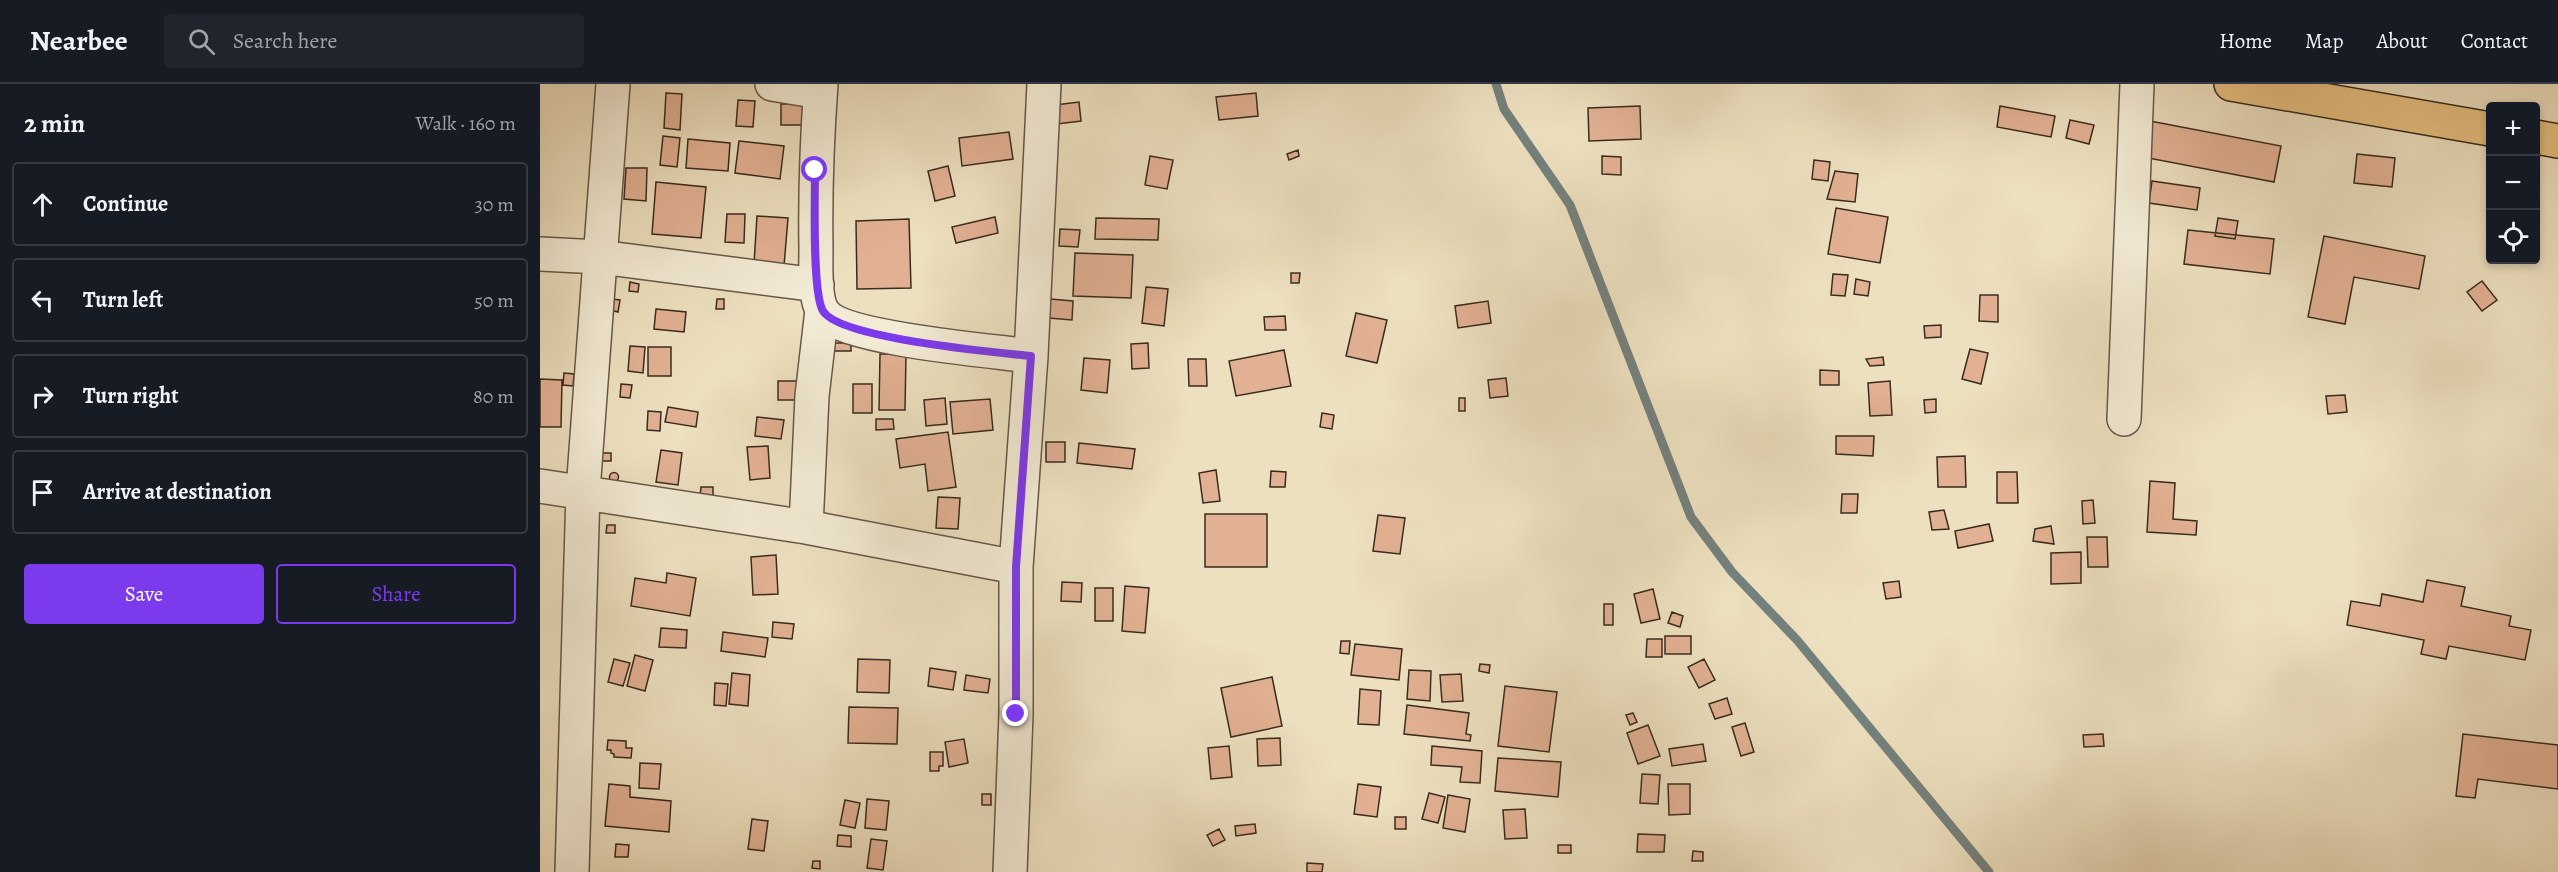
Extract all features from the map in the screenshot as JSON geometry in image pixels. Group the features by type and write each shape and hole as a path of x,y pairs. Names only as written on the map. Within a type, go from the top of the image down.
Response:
{"highway":[{"path":"2231,84 2293,89 2486,128"},
{"path":"2540,138 2558,141"}],"street":[{"path":"572,872 583,491 614,84"},
{"path":"772,84 820,88 815,170 819,298 806,527"},
{"path":"1010,872 1016,714 1016,567 1031,356 1044,84"},
{"path":"2124,418 2137,84"},
{"path":"540,254 600,256 819,298"},
{"path":"819,298 829,318 856,328 904,341 1031,356"},
{"path":"540,486 806,527 1016,567"}],"building":[{"path":"666,93 682,94 680,130 664,128"},
{"path":"1256,93 1258,116 1219,120 1216,97"},
{"path":"738,100 755,101 753,127 736,126"},
{"path":"1079,102 1081,121 1057,124 1055,105"},
{"path":"781,104 803,104 803,125 781,125"},
{"path":"1640,106 1641,139 1589,141 1588,108"},
{"path":"2000,106 2055,116 2051,137 1997,127"},
{"path":"2070,120 2094,125 2089,144 2066,138"},
{"path":"2150,121 2281,146 2274,182 2143,157"},
{"path":"1009,132 1013,159 962,166 959,138"},
{"path":"663,136 680,138 677,167 660,165"},
{"path":"688,139 730,143 728,171 686,168"},
{"path":"739,141 784,146 780,179 735,173"},
{"path":"1298,150 1299,156 1289,160 1287,154"},
{"path":"2357,154 2395,158 2392,187 2354,183"},
{"path":"1150,156 1173,160 1167,189 1145,185"},
{"path":"1602,156 1621,157 1621,175 1602,174"},
{"path":"1814,160 1830,162 1828,181 1812,179"},
{"path":"948,166 955,196 935,201 928,171"},
{"path":"626,168 647,168 646,201 624,199"},
{"path":"1835,171 1858,174 1855,202 1827,199"},
{"path":"2152,181 2200,188 2197,210 2149,203"},
{"path":"656,182 706,187 701,238 652,234"},
{"path":"1836,208 1888,217 1880,263 1828,254"},
{"path":"727,214 745,214 744,243 725,242"},
{"path":"757,216 788,218 784,266 754,264"},
{"path":"995,217 998,233 956,243 952,227"},
{"path":"1096,218 1159,219 1158,240 1095,239"},
{"path":"2218,218 2238,221 2235,239 2215,236"},
{"path":"909,219 911,288 857,289 856,221"},
{"path":"1060,229 1080,230 1078,247 1059,246"},
{"path":"2188,230 2274,239 2270,274 2184,264"},
{"path":"2324,236 2425,256 2419,289 2354,277 2345,324 2308,317"},
{"path":"1075,253 1133,255 1131,298 1073,296"},
{"path":"1291,273 1300,273 1299,283 1291,283"},
{"path":"1833,274 1848,275 1845,296 1831,295"},
{"path":"1856,279 1870,282 1868,296 1854,294"},
{"path":"2482,281 2497,300 2482,311 2467,292"},
{"path":"630,282 639,284 638,292 629,291"},
{"path":"1146,287 1168,289 1164,326 1142,323"},
{"path":"1980,295 1998,295 1998,322 1979,321"},
{"path":"612,299 620,300 618,312 610,310"},
{"path":"717,299 724,299 724,309 716,309"},
{"path":"1050,299 1073,301 1072,320 1049,318"},
{"path":"1488,301 1491,323 1458,328 1455,306"},
{"path":"656,309 686,312 684,332 654,329"},
{"path":"1356,313 1387,320 1377,363 1346,356"},
{"path":"1285,316 1286,330 1265,330 1264,317"},
{"path":"1941,325 1941,337 1925,338 1924,326"},
{"path":"833,343 851,343 851,351 833,351"},
{"path":"1148,343 1149,368 1132,369 1131,344"},
{"path":"630,346 645,347 643,373 628,371"},
{"path":"648,347 671,347 671,376 648,376"},
{"path":"1970,349 1988,353 1981,384 1962,379"},
{"path":"1284,350 1291,386 1236,396 1229,361"},
{"path":"880,354 906,354 905,410 879,410"},
{"path":"1883,357 1884,365 1870,366 1866,359"},
{"path":"1084,358 1110,360 1107,393 1081,390"},
{"path":"1188,359 1206,359 1207,386 1189,386"},
{"path":"1820,370 1839,371 1839,385 1820,385"},
{"path":"564,373 574,374 573,386 563,385"},
{"path":"1506,378 1508,396 1490,398 1488,380"},
{"path":"540,379 562,380 561,427 540,427"},
{"path":"778,381 798,381 798,400 778,400"},
{"path":"1890,381 1892,415 1870,416 1868,383"},
{"path":"621,384 632,385 630,398 620,397"},
{"path":"853,384 872,384 872,413 853,413"},
{"path":"2345,395 2347,412 2328,414 2326,396"},
{"path":"945,398 947,424 926,426 924,400"},
{"path":"1459,398 1465,398 1465,411 1459,411"},
{"path":"990,399 993,430 953,434 950,402"},
{"path":"1936,399 1936,412 1925,413 1924,400"},
{"path":"668,407 698,412 696,427 665,422"},
{"path":"648,411 661,412 660,431 647,430"},
{"path":"1322,413 1334,415 1332,429 1320,427"},
{"path":"757,417 784,420 781,439 755,436"},
{"path":"876,419 893,419 894,429 876,430"},
{"path":"948,432 956,487 928,491 925,464 900,468 896,439"},
{"path":"1836,436 1874,436 1873,456 1836,454"},
{"path":"1046,442 1065,442 1065,462 1046,462"},
{"path":"1079,443 1135,449 1132,469 1077,463"},
{"path":"768,446 770,478 750,480 747,447"},
{"path":"661,450 682,453 678,485 656,482"},
{"path":"602,453 611,453 611,461 602,461"},
{"path":"1965,456 1966,487 1938,487 1937,457"},
{"path":"1216,470 1220,501 1203,503 1199,473"},
{"path":"1271,471 1286,472 1285,487 1270,487"},
{"path":"1997,472 2017,472 2018,503 1997,503"},
{"path":"614,473 618,477 614,481 610,477"},
{"path":"2150,481 2175,483 2173,519 2197,521 2196,535 2147,532"},
{"path":"701,487 713,487 713,497 700,496"},
{"path":"1842,494 1858,494 1857,513 1841,513"},
{"path":"938,497 960,498 958,529 936,528"},
{"path":"2093,500 2095,523 2083,524 2082,501"},
{"path":"1944,510 1949,529 1932,530 1929,512"},
{"path":"1205,514 1267,514 1267,567 1205,567"},
{"path":"1378,515 1405,518 1400,554 1373,551"},
{"path":"1989,524 1993,541 1958,548 1955,531"},
{"path":"607,525 615,525 615,533 606,533"},
{"path":"2051,526 2054,544 2033,541 2035,529"},
{"path":"2087,537 2107,537 2108,567 2088,567"},
{"path":"2081,552 2081,583 2051,584 2051,553"},
{"path":"776,555 778,594 753,595 751,557"},
{"path":"667,573 696,578 690,616 631,606 635,578 666,583"},
{"path":"2427,580 2465,587 2461,606 2511,616 2509,626 2531,630 2525,660 2449,646 2446,659 2421,654 2424,640 2347,625 2351,601 2380,606 2382,594 2423,602"},
{"path":"1899,581 1901,597 1886,599 1883,583"},
{"path":"1062,582 1082,583 1081,602 1061,601"},
{"path":"1125,586 1149,588 1145,633 1122,631"},
{"path":"1095,588 1113,588 1113,621 1095,621"},
{"path":"1653,589 1660,619 1641,623 1634,594"},
{"path":"1604,604 1613,604 1613,625 1604,625"},
{"path":"1672,612 1683,616 1680,627 1668,623"},
{"path":"773,622 794,624 792,639 772,637"},
{"path":"661,628 687,630 686,648 659,647"},
{"path":"723,632 768,638 765,657 721,651"},
{"path":"1665,636 1691,636 1691,654 1665,654"},
{"path":"1647,639 1662,639 1662,657 1646,657"},
{"path":"1341,641 1350,641 1349,654 1340,653"},
{"path":"1355,644 1402,649 1399,680 1351,675"},
{"path":"635,655 653,660 645,691 627,686"},
{"path":"614,659 630,663 623,686 608,682"},
{"path":"858,659 890,660 889,693 857,692"},
{"path":"1704,659 1715,680 1699,688 1688,667"},
{"path":"1480,664 1490,665 1489,673 1479,671"},
{"path":"930,668 956,672 953,690 928,686"},
{"path":"1409,670 1431,671 1430,701 1407,699"},
{"path":"732,673 750,675 748,706 729,704"},
{"path":"1461,674 1463,701 1442,702 1440,675"},
{"path":"966,675 990,679 988,693 964,690"},
{"path":"1272,677 1282,726 1231,737 1221,688"},
{"path":"715,683 728,684 726,706 714,705"},
{"path":"1505,686 1557,692 1549,752 1498,746"},
{"path":"1360,689 1381,691 1379,725 1358,724"},
{"path":"1727,698 1732,714 1715,719 1709,704"},
{"path":"1407,705 1469,713 1466,734 1471,735 1470,741 1404,734"},
{"path":"849,707 898,708 897,744 848,743"},
{"path":"1633,713 1637,722 1630,725 1626,715"},
{"path":"1745,723 1754,752 1741,756 1732,727"},
{"path":"1648,725 1660,756 1638,764 1627,733"},
{"path":"2103,734 2104,746 2084,747 2083,735"},
{"path":"2463,734 2558,745 2558,789 2478,779 2475,798 2456,796"},
{"path":"1280,738 1281,765 1258,766 1257,739"},
{"path":"964,739 968,763 949,767 945,742"},
{"path":"608,740 626,741 626,748 632,748 631,758 614,757 611,750 607,750"},
{"path":"1703,744 1706,761 1672,766 1669,749"},
{"path":"1229,746 1232,777 1211,779 1208,748"},
{"path":"1432,746 1482,751 1480,783 1460,782 1462,767 1431,765"},
{"path":"930,752 943,752 943,766 939,766 939,771 930,771"},
{"path":"1498,758 1561,762 1558,797 1495,791"},
{"path":"640,763 661,764 659,789 639,788"},
{"path":"1642,774 1660,775 1658,804 1640,803"},
{"path":"609,784 630,786 630,797 671,801 669,832 605,826"},
{"path":"1358,784 1381,787 1377,817 1354,814"},
{"path":"1668,784 1690,784 1690,814 1669,815"},
{"path":"1429,793 1445,797 1438,823 1422,819"},
{"path":"982,794 991,794 991,805 982,805"},
{"path":"1448,795 1470,799 1465,832 1443,828"},
{"path":"867,799 889,801 886,830 865,828"},
{"path":"845,800 860,803 855,828 840,825"},
{"path":"1525,809 1527,838 1505,839 1503,810"},
{"path":"1395,817 1406,817 1406,829 1395,829"},
{"path":"752,819 768,821 764,851 748,849"},
{"path":"1255,824 1256,833 1236,836 1235,826"},
{"path":"1219,829 1225,840 1213,846 1207,835"},
{"path":"1638,834 1665,835 1664,852 1637,852"},
{"path":"838,835 851,836 851,847 837,846"},
{"path":"871,839 887,841 883,870 867,868"},
{"path":"616,844 629,845 628,857 615,857"},
{"path":"1558,845 1571,845 1571,853 1558,853"},
{"path":"1693,851 1703,852 1703,861 1692,861"},
{"path":"813,861 820,861 820,869 812,868"},
{"path":"1307,863 1323,864 1322,872 1307,872"}],"waterway":[{"path":"1496,84 1504,109 1570,205 1691,517 1732,572 1797,640 1989,872"}],"route":[{"path":"815,170 817,285 822,310 829,318 864,331 904,341 1031,356 1016,567 1016,714"}]}
